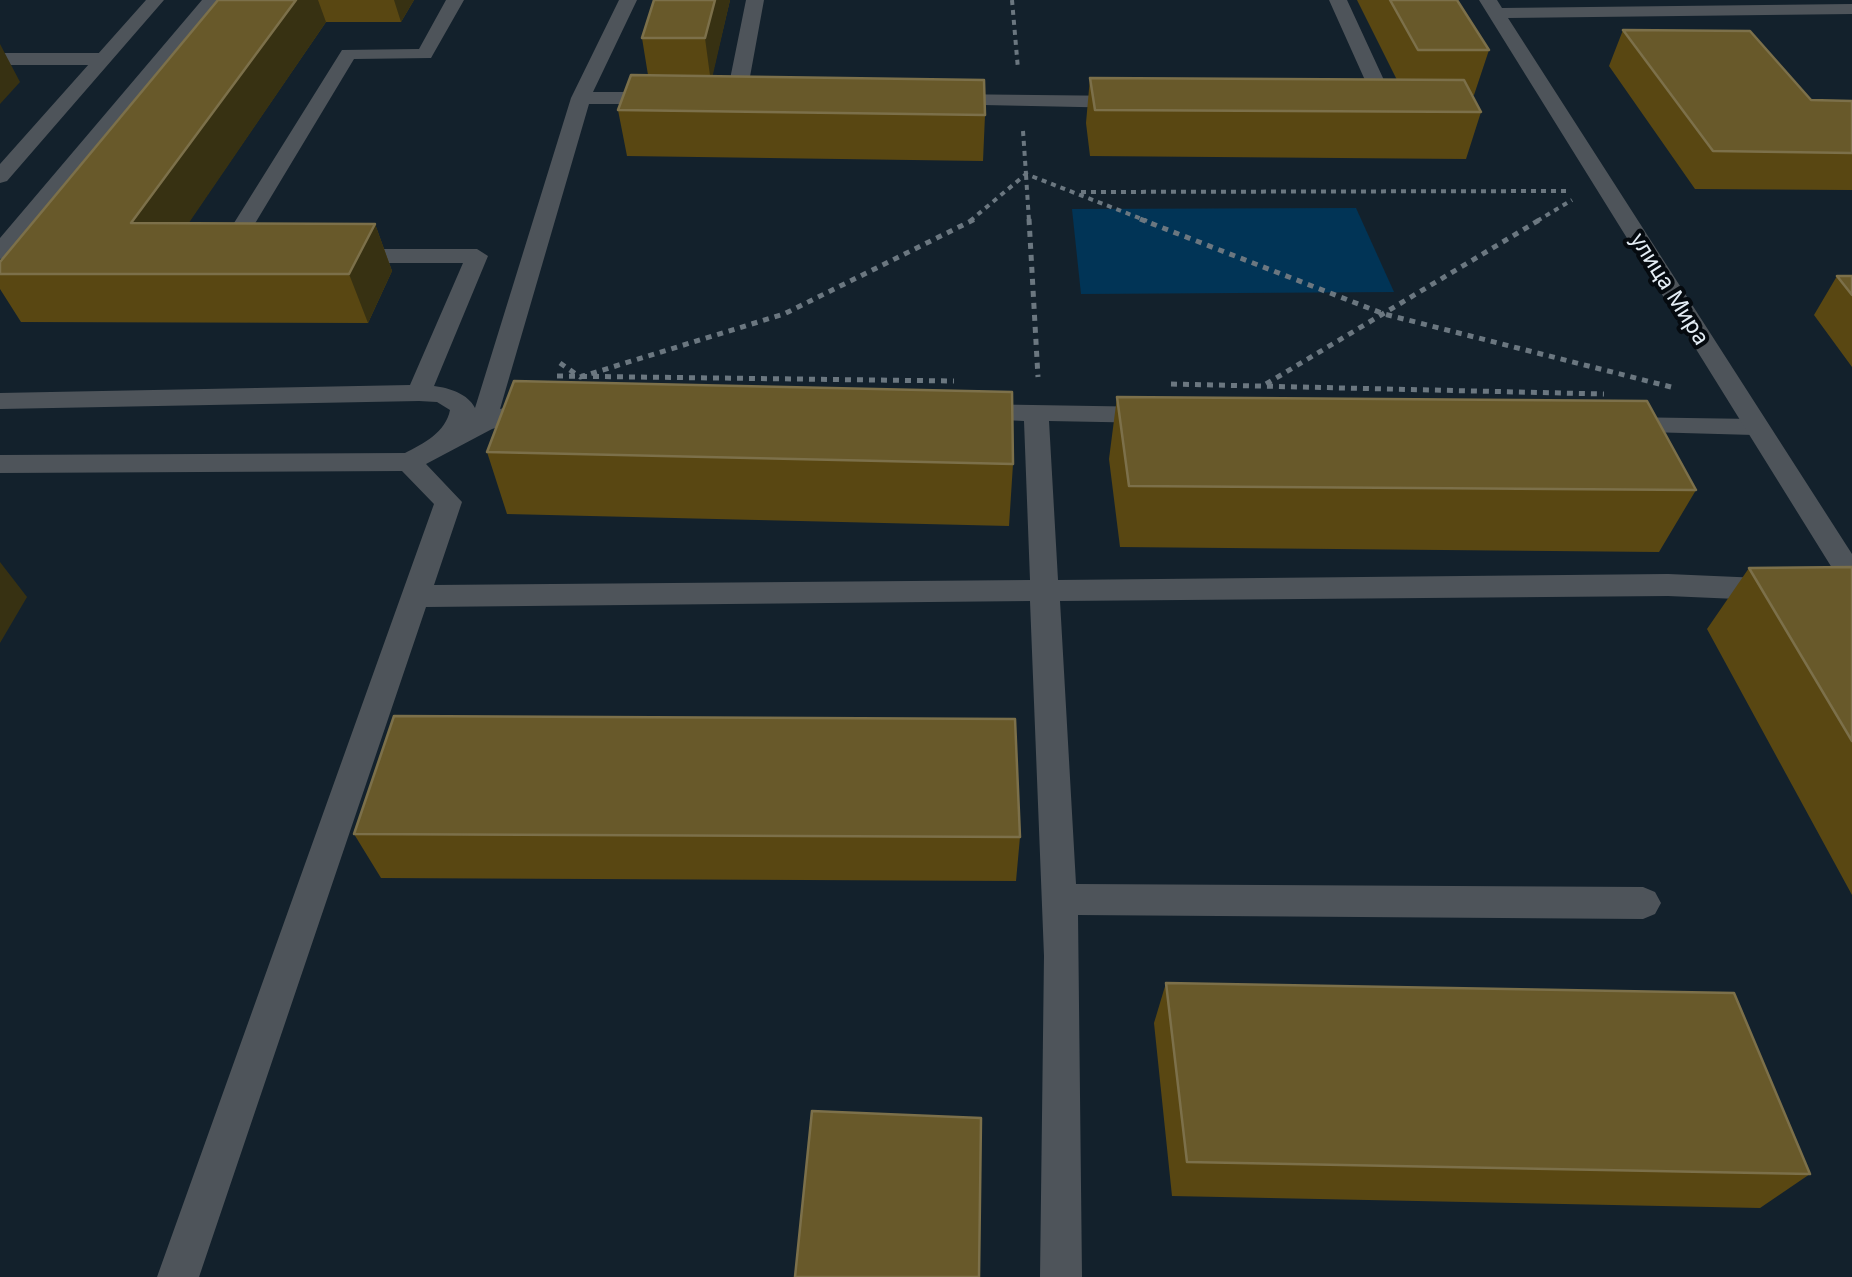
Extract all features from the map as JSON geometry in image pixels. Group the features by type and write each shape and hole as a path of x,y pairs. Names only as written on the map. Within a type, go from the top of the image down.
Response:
{"street":[{"path":"0,177 155,0"},
{"path":"0,252 211,0"},
{"path":"243,255 224,255 348,54 425,54 456,0"},
{"path":"483,423 581,98 628,0"},
{"path":"755,0 726,99 774,99"},
{"path":"1338,0 1385,104 1346,104"},
{"path":"1492,6 1852,9"},
{"name":"улица Мира","path":"1492,6 1852,577"},
{"path":"0,59 101,59"},
{"path":"581,98 678,98"},
{"path":"926,100 1154,102"},
{"path":"321,256 477,256 420,393"},
{"path":"0,401 420,393 454,399 464,414 458,425 415,459"},
{"path":"1037,398 1059,899 1061,1277"},
{"path":"939,411 1037,398 1175,416"},
{"path":"0,464 415,459 483,423 550,404 569,404"},
{"path":"1591,424 1754,427"},
{"path":"178,1277 448,502 415,459"},
{"path":"414,596 1668,585 1852,593"},
{"path":"1059,899 1643,903"}],"path":[{"path":"1012,0 1026,174 1037,398"},
{"path":"1026,174 1384,314 1693,392"},
{"path":"580,377 784,314 976,218 1026,174"},
{"path":"1073,192 1581,192 1266,385"},
{"path":"560,362 580,377"},
{"path":"500,373 959,381"},
{"path":"1171,384 1615,394"}],"shaded area":[{"path":"1356,208 1394,292 1081,294 1072,209"}],"building":[{"path":"218,0 296,0 131,223 375,224 349,274 0,274 0,262"},
{"path":"654,0 715,0 705,38 642,38"},
{"path":"1390,0 1457,0 1489,50 1418,50"},
{"path":"1623,30 1750,31 1811,100 1852,101 1852,153 1713,151"},
{"path":"631,75 984,80 985,115 618,110"},
{"path":"1090,78 1464,80 1481,112 1095,110"},
{"path":"1837,276 1852,276 1852,295"},
{"path":"514,381 1012,392 1013,464 487,452"},
{"path":"1117,397 1647,401 1696,490 1129,486"},
{"path":"1852,567 1852,741 1749,568"},
{"path":"394,716 1015,719 1020,837 354,834"},
{"path":"1166,983 1734,993 1810,1174 1187,1162"},
{"path":"812,1111 981,1118 979,1277 795,1277"}]}
